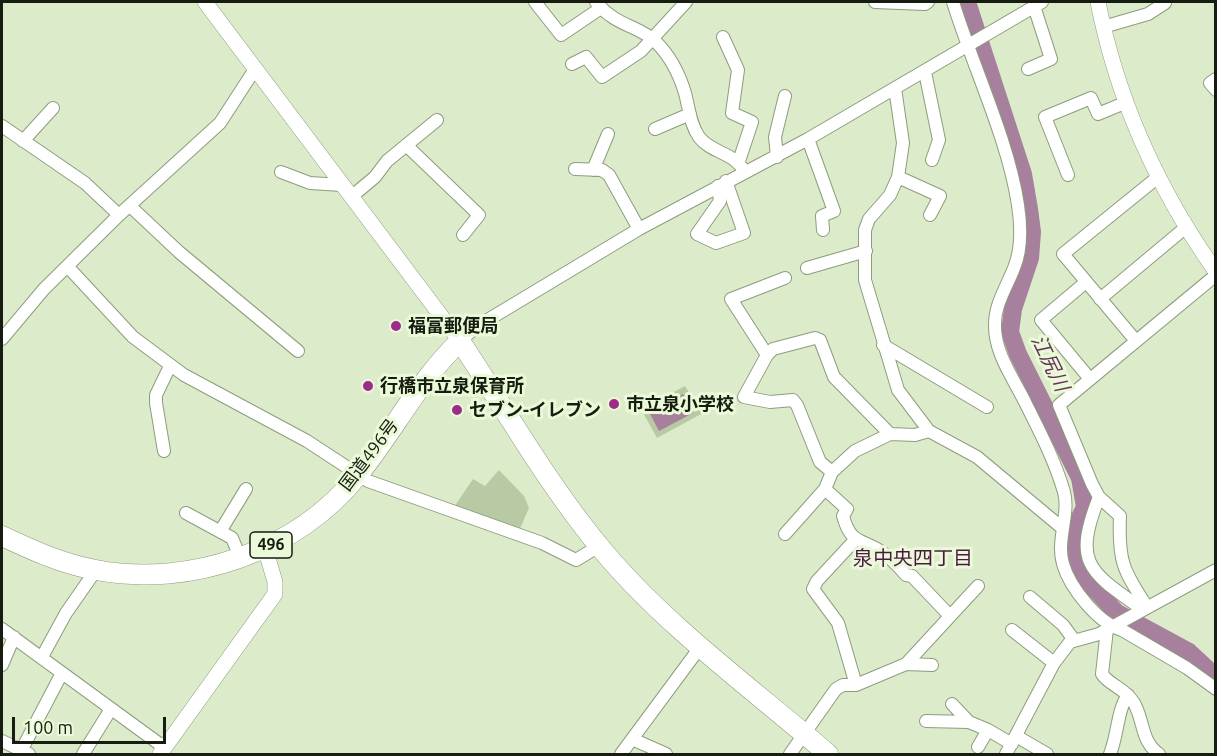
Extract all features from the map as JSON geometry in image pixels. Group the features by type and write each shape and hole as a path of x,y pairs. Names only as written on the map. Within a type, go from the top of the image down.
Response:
{"highway":[{"name":"国道496号","path":"2,536 40,554 96,570 141,574 176,573 211,566 265,548 311,519 358,476 421,383 460,341"},
{"path":"460,341 599,546 637,589 828,754"}],"street":[{"path":"205,2 460,341 476,327 639,229 722,183 777,157 925,72 966,45 1037,4 1051,59 1028,69"},
{"path":"535,2 561,35 598,4 614,21 653,39 673,61 692,125 700,138 739,161 746,172"},
{"path":"572,64 586,57 602,77 653,39 671,16 686,2"},
{"path":"875,2 925,4 928,2"},
{"path":"953,2 1012,173 1018,206 1018,249 1015,266 999,304 995,323 997,341 1005,364 1047,447 1064,492 1066,503 1061,527 1063,564 1078,592 1109,628 1122,630 1187,668 1215,689"},
{"path":"1098,2 1103,27 1128,102 1158,177 1185,228 1215,273 1059,405 1100,497 1120,516 1119,544 1123,567 1144,608"},
{"path":"1103,27 1148,14 1165,3"},
{"path":"723,37 738,70 732,113 752,122 739,161"},
{"path":"2,339 44,289 119,215 220,123 255,69"},
{"path":"925,72 939,140 932,160"},
{"path":"1215,79 1210,83 1215,90"},
{"path":"895,88 903,143 898,177 890,195 869,219 865,230 866,280 898,390 929,431 977,457 1061,527"},
{"path":"777,157 775,138 785,96"},
{"path":"1068,175 1045,117 1091,98 1098,114 1128,102"},
{"path":"23,141 53,108"},
{"path":"655,129 690,114"},
{"path":"347,191 437,120"},
{"path":"2,126 85,183 119,215"},
{"path":"593,170 608,134"},
{"path":"808,139 834,211 822,216 823,230"},
{"path":"406,145 479,215 463,235"},
{"path":"575,169 602,170 609,175 639,229"},
{"path":"281,172 310,183 347,191"},
{"path":"898,177 940,196 930,215"},
{"path":"1136,341 1063,254 1158,177"},
{"path":"722,183 744,233 716,243 697,234 720,201 722,183"},
{"path":"130,206 179,252 298,351"},
{"path":"1100,299 1185,228"},
{"path":"807,268 867,250"},
{"path":"68,267 133,337 171,366 307,441 358,476 542,543 576,560 599,546"},
{"path":"767,355 731,299 785,278"},
{"path":"1086,282 1041,320 1090,379"},
{"path":"832,472 820,462 793,400 770,402 744,397 767,355 773,349 815,338 820,340 834,377 890,434"},
{"path":"884,345 987,407"},
{"path":"164,451 156,395 171,366"},
{"path":"784,534 825,489 832,472 855,451 890,434 915,435 929,431"},
{"path":"221,530 246,489"},
{"path":"825,489 847,509 843,516 847,532 855,540 882,552 906,575 912,576 950,616"},
{"path":"1100,497 1086,533 1085,546 1088,560 1108,586 1144,608"},
{"path":"186,513 232,538 240,557"},
{"path":"855,540 817,581 813,589 838,623 856,685"},
{"path":"2,629 111,709 162,751 275,594 275,582 265,548"},
{"path":"42,657 66,613 96,570"},
{"path":"1011,745 1064,648 1074,640 1100,634 1215,570"},
{"path":"790,754 836,689 843,685 856,685 906,664 978,586"},
{"path":"1030,597 1063,625 1074,640"},
{"path":"1109,628 1102,674 1106,680 1121,687 1136,706 1151,752"},
{"path":"1012,630 1054,663"},
{"path":"2,665 15,637"},
{"path":"621,754 701,646"},
{"path":"906,664 932,665"},
{"path":"2,741 25,753 62,673"},
{"path":"1110,754 1117,737 1121,704 1128,695"},
{"path":"952,704 969,722"},
{"path":"82,754 111,709"},
{"path":"926,721 969,722 988,730 1011,745 1047,754"},
{"path":"978,747 988,730"},
{"path":"632,739 666,754"}],"green space":[{"path":"685,386 693,399 706,392 714,407 657,438 641,409"},
{"path":"499,470 524,496 529,508 519,531 454,507 473,479 485,486"}],"shaded area":[{"path":"683,394 693,413 659,431 649,412"}],"waterway":[{"name":"江尻川","path":"967,2 1023,174 1032,232 1030,258 1013,309 1010,332 1018,354 1080,478 1085,507 1072,534 1073,553 1079,572 1117,613 1189,652 1216,677"}],"place":[{"name":"福富郵便局","path":"396,326"},
{"name":"行橋市立泉保育所","path":"368,386"},
{"name":"市立泉小学校","path":"614,404"},
{"name":"セブン-イレブン","path":"457,410"}],"district":[{"name":"泉中央四丁目","path":"913,558"}]}
